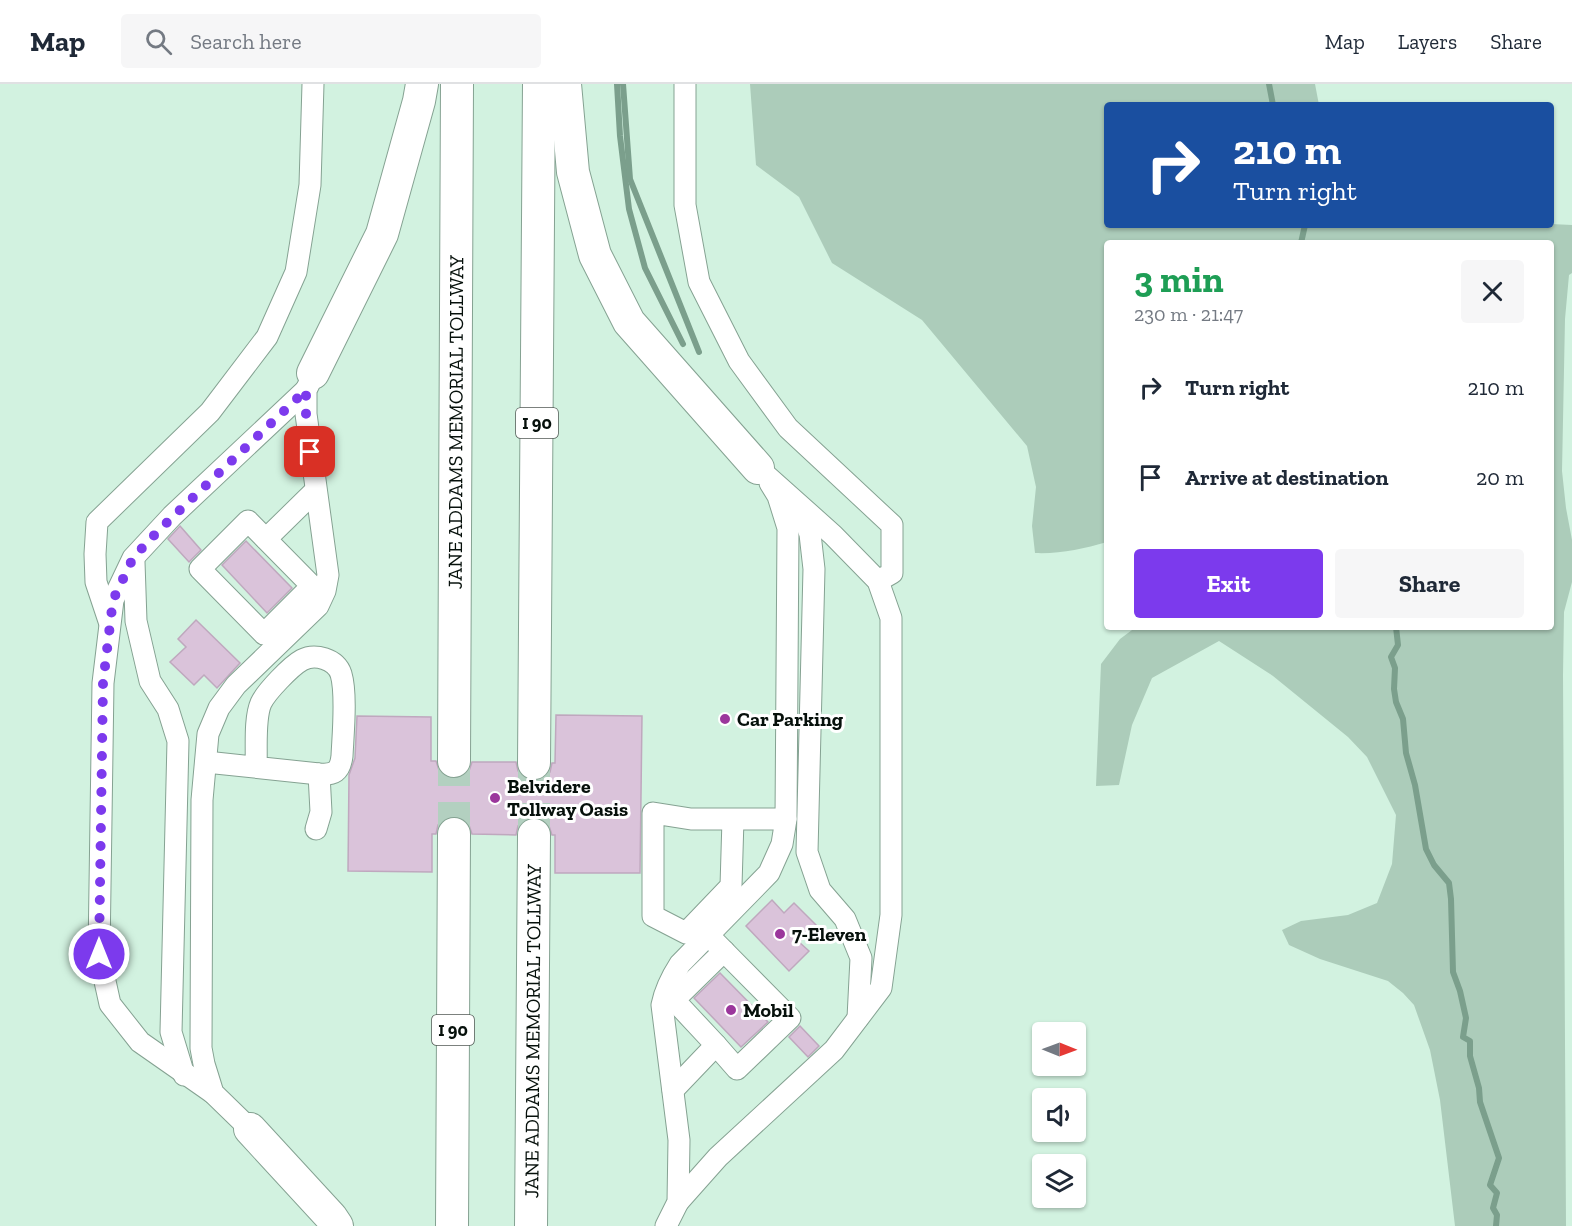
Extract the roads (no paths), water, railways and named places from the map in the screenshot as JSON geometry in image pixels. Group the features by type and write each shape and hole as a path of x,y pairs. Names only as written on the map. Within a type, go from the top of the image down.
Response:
{"highway":[{"path":"310,381 382,234 422,84"},
{"name":"JANE ADDAMS MEMORIAL TOLLWAY","path":"454,761 457,84"},
{"name":"I 90","path":"534,762 539,84"},
{"path":"565,84 573,172 592,245 628,322 758,468"},
{"name":"I 90","path":"452,1226 454,834"},
{"name":"JANE ADDAMS MEMORIAL TOLLWAY","path":"531,1226 534,835"},
{"path":"250,1129 337,1226"}],"lane":[{"path":"109,622 96,582 94,554 97,522 210,412 267,337 296,272 310,185 313,84"},
{"path":"685,84 685,205 699,282 739,361 788,428 892,525 892,573 878,581"},
{"path":"270,640 318,606 325,591 328,575 306,414 310,381"},
{"path":"250,1129 213,1093 184,1075 140,1042 110,1005 99,954 103,683 113,600 133,558 172,516 310,381"},
{"path":"666,1226 678,1202 718,1156 834,1050 881,988 891,915 891,618 878,581 834,535 758,468"},
{"path":"678,1202 679,1140 662,1005 665,993 680,964 770,873 782,844 786,819 788,528 778,496 758,468"},
{"path":"266,539 315,491"},
{"path":"798,503 810,534 814,569 807,852 820,890 845,919 861,958 858,1018"},
{"path":"213,1093 201,1048 202,800 208,734 219,708 312,586 248,521 200,569 270,640"},
{"path":"133,558 136,621 147,671 150,681 168,710 178,741 171,1032 184,1075"},
{"path":"206,762 319,774 337,772 341,766 343,692 340,671 336,664 318,657 309,657 297,664 261,703 256,767"},
{"path":"316,829 321,812 319,774"},
{"path":"734,819 731,886 686,933 653,916 652,813 691,819 734,819 786,819"},
{"path":"709,936 724,951 790,1018 737,1069 674,1000 724,951"},
{"path":"673,1090 716,1045"}],"waterway":[{"path":"617,84 620,136 629,209 645,268 683,344"},
{"path":"623,84 630,179 699,352"},
{"path":"1269,84 1272,102"},
{"path":"1302,240 1304,228"},
{"path":"1396,630 1398,645 1391,657 1395,668 1396,702 1403,719 1406,753 1415,785 1426,849 1434,865 1449,883 1453,972 1466,1018 1463,1037 1470,1041 1470,1056 1479,1088 1480,1102 1499,1158 1490,1185 1497,1193 1493,1208 1497,1215 1496,1226"}],"tunnel":[{"path":"454,761 454,834"},
{"path":"534,763 534,835"}],"place":[{"name":"Car Parking","path":"725,719"},
{"name":"Belvidere Tollway Oasis","path":"495,798"},
{"name":"7-Eleven","path":"780,934"},
{"name":"Mobil","path":"731,1010"}]}
